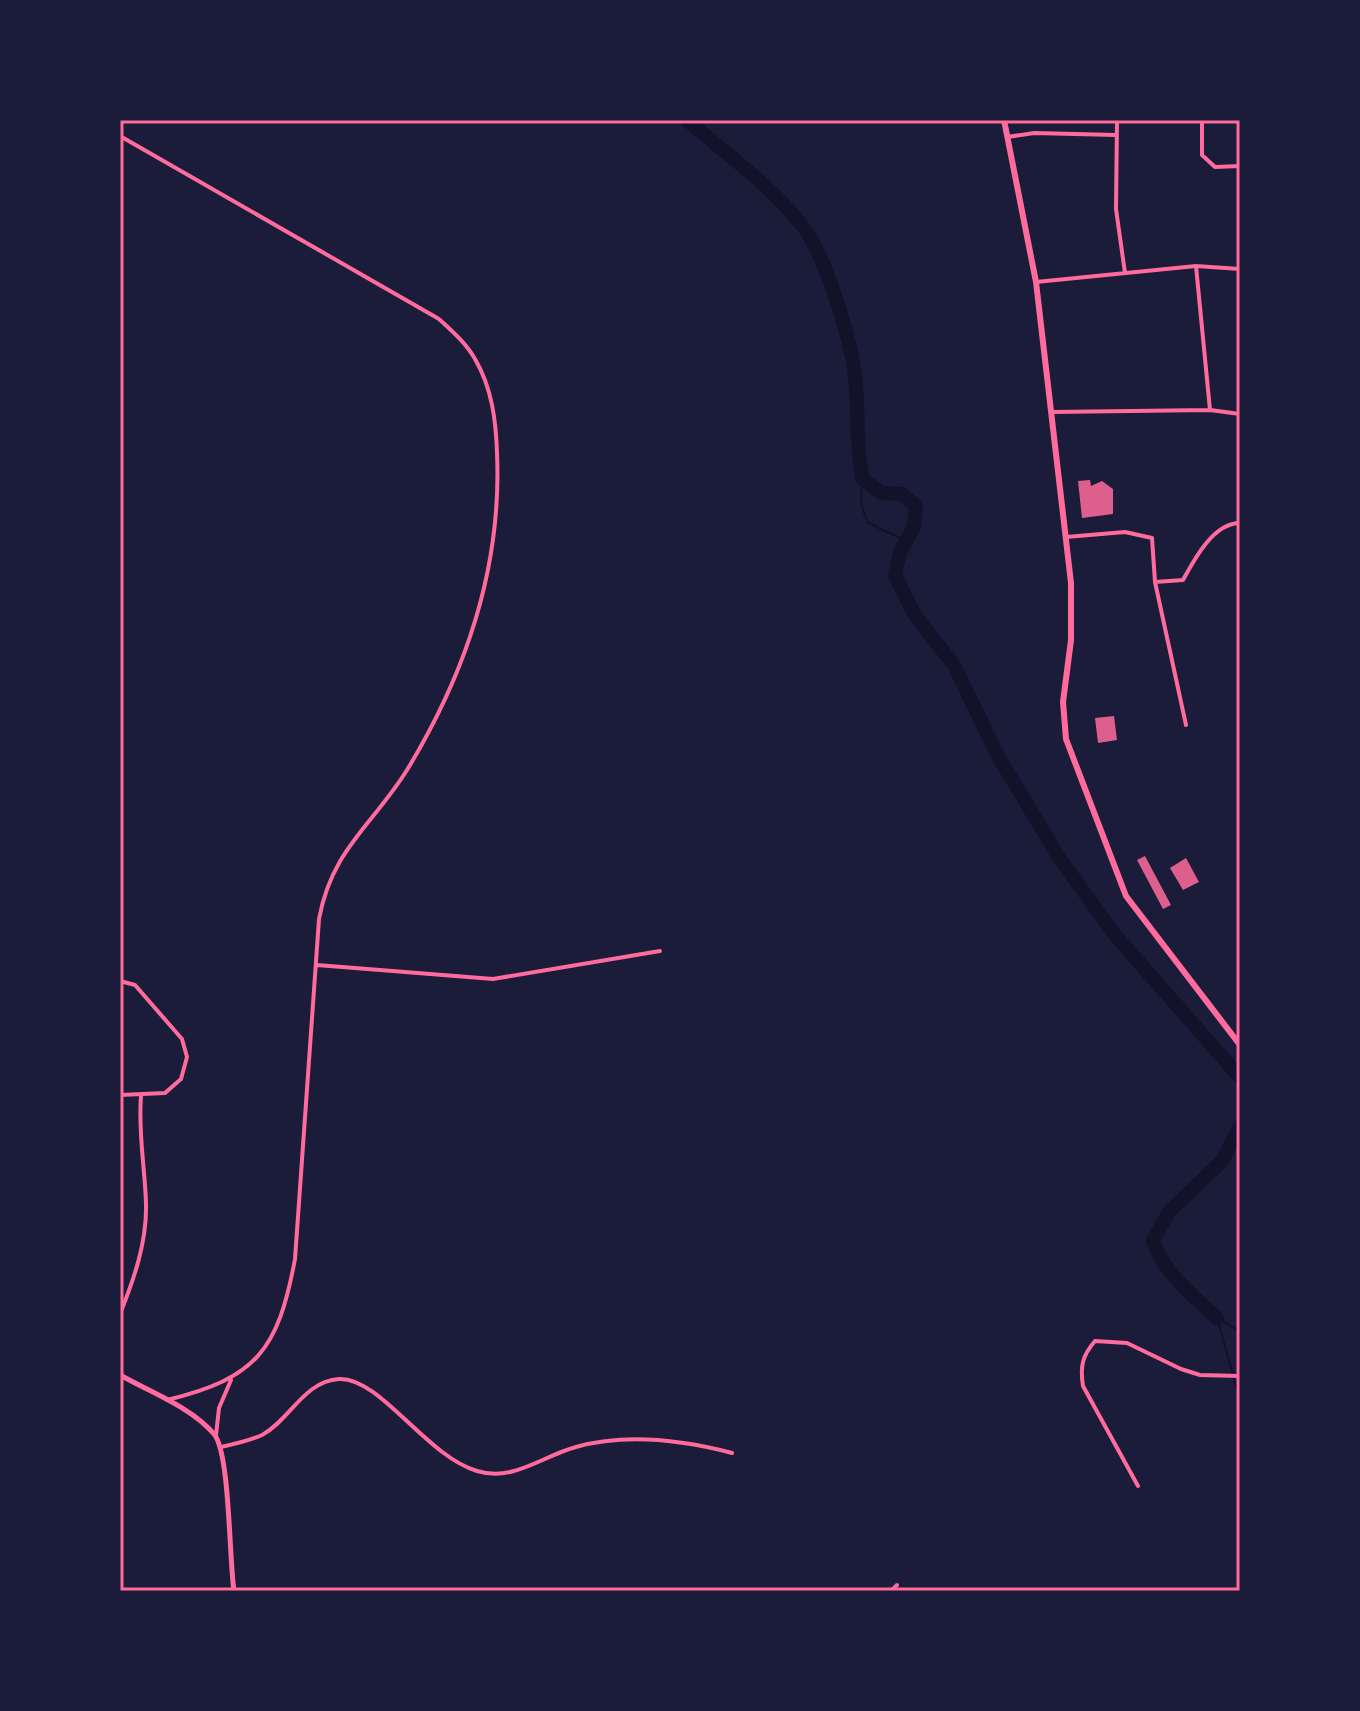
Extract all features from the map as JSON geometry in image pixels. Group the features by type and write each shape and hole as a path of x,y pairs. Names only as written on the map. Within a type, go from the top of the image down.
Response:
{"main road":[{"path":"1004,120 1036,282 1066,537 1072,611 1063,702 1066,739 1126,896 1240,1045"}],"street":[{"path":"1117,120 1116,209 1125,273"},
{"path":"1202,120 1202,155 1215,167 1240,166"},
{"path":"1007,137 1034,133 1117,135"},
{"path":"120,136 439,319 475,359 493,409 499,501 487,587 429,733 380,808 337,860 325,887 295,1259 288,1297 277,1327 258,1359 231,1380 166,1400"},
{"path":"1196,266 1210,410"},
{"path":"1036,282 1196,266 1240,269"},
{"path":"1049,412 1210,410 1240,414"},
{"path":"1155,582 1183,580 1199,549 1233,523 1240,523"},
{"path":"1066,537 1125,532 1152,538 1155,582 1186,725"},
{"path":"317,965 493,979 660,951"},
{"path":"120,981 135,985 182,1039 187,1057 181,1079 165,1093 120,1095"},
{"path":"120,1314 144,1239 146,1202 138,1129 141,1096"},
{"path":"1138,1486 1083,1386 1081,1369 1085,1353 1095,1341 1127,1343 1200,1375 1239,1376"},
{"path":"120,1375 166,1400 216,1436 221,1447 227,1492 234,1591"},
{"path":"221,1447 264,1434 318,1385 351,1379 369,1387 436,1449 479,1472 523,1470 575,1447 609,1441 668,1441 732,1453"},
{"path":"216,1436 219,1408 231,1380"},
{"path":"891,1591 897,1585"}],"building":[{"path":"1090,480 1091,486 1102,481 1113,489 1113,514 1082,518 1078,481"},
{"path":"1114,716 1117,740 1098,743 1095,718"},
{"path":"1145,856 1171,905 1163,909 1137,860"},
{"path":"1186,858 1199,882 1183,890 1170,868"}],"waterway":[{"path":"687,120 775,196 801,224 818,252 840,310 853,362 862,478 881,493 902,494 916,506 914,527 900,552 895,575 914,614 954,665 998,756 1060,859 1115,935 1240,1077"},
{"path":"862,478 861,503 867,522 906,541"},
{"path":"1217,1318 1171,1272 1153,1240 1169,1212 1222,1161 1240,1126"},
{"path":"1217,1318 1240,1400"},
{"path":"1218,1318 1240,1332"}]}
